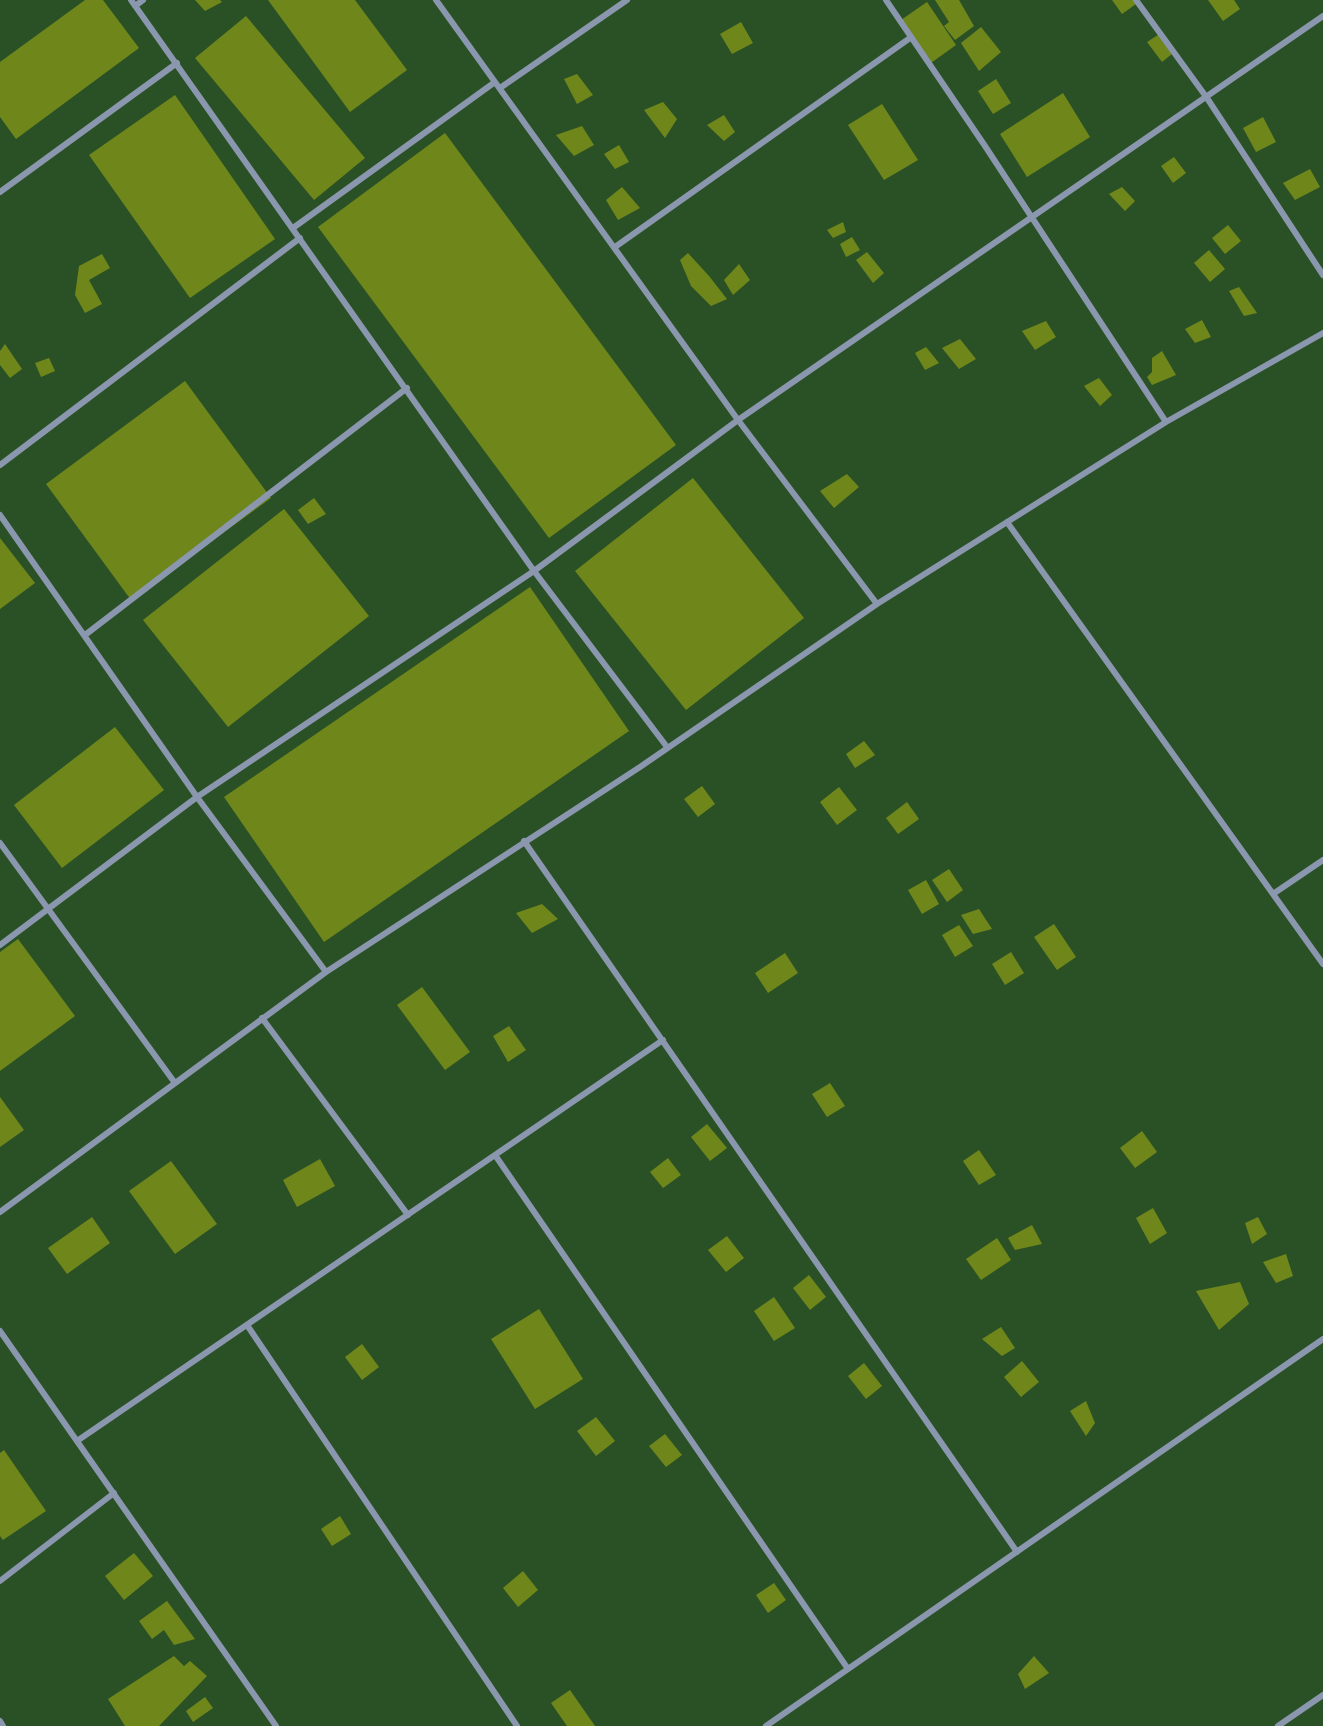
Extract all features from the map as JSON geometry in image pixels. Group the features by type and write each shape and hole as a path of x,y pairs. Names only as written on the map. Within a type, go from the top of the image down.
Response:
{"street":[{"path":"143,0 133,3 534,571 667,747"},
{"path":"436,0 738,420 877,604"},
{"path":"500,88 627,0"},
{"path":"885,0 985,146 1166,422"},
{"path":"1136,0 1207,98 1323,275"},
{"path":"0,945 197,797 534,571 738,420 1323,16"},
{"path":"615,247 909,38"},
{"path":"0,192 177,63"},
{"path":"293,228 495,82"},
{"path":"0,465 300,238"},
{"path":"0,1212 326,972 667,747 877,604 1166,422 1323,333"},
{"path":"85,635 407,388"},
{"path":"0,515 197,797 326,972"},
{"path":"1007,522 1323,964"},
{"path":"524,841 1017,1552"},
{"path":"0,843 175,1083"},
{"path":"1273,894 1323,860"},
{"path":"262,1018 408,1215"},
{"path":"77,1441 663,1040"},
{"path":"495,1155 848,1669"},
{"path":"247,1325 517,1726"},
{"path":"0,1331 276,1726"},
{"path":"766,1726 1323,1339"},
{"path":"0,1581 114,1493"},
{"path":"1278,1726 1323,1695"},
{"path":"0,1722 3,1726"}],"building":[{"path":"85,0 103,0 139,48 16,139 0,117 0,62"},
{"path":"195,0 220,0 222,2 205,11"},
{"path":"268,0 355,0 407,70 350,112"},
{"path":"935,0 959,0 974,26 955,40 944,26 949,22"},
{"path":"1112,0 1133,0 1136,4 1122,14"},
{"path":"1208,0 1234,0 1240,9 1223,21"},
{"path":"927,2 956,45 931,63 901,20"},
{"path":"246,16 365,158 314,200 195,58"},
{"path":"741,22 753,43 732,54 720,34"},
{"path":"981,27 1001,52 979,71 961,43"},
{"path":"1158,35 1172,54 1162,62 1147,42"},
{"path":"577,74 593,95 577,104 564,79"},
{"path":"996,79 1011,103 993,114 978,91"},
{"path":"1063,93 1090,137 1027,177 1000,134"},
{"path":"175,95 275,239 190,298 89,155"},
{"path":"663,102 677,119 665,138 644,110"},
{"path":"882,104 918,160 884,180 848,125"},
{"path":"724,115 735,132 724,141 707,125"},
{"path":"1263,117 1276,142 1256,152 1243,128"},
{"path":"582,126 594,145 574,156 556,135"},
{"path":"445,133 676,445 549,538 318,227"},
{"path":"619,145 629,162 615,169 604,154"},
{"path":"1174,157 1186,173 1173,183 1161,166"},
{"path":"1310,169 1320,187 1295,200 1283,183"},
{"path":"622,187 640,208 618,220 606,200"},
{"path":"1122,187 1135,201 1125,211 1109,194"},
{"path":"843,222 846,232 833,238 827,230"},
{"path":"1228,225 1241,241 1225,254 1212,238"},
{"path":"852,237 860,250 846,257 840,244"},
{"path":"1209,250 1225,269 1210,282 1194,263"},
{"path":"867,252 884,273 873,283 856,260"},
{"path":"688,253 727,299 711,306 691,286 680,260"},
{"path":"102,254 110,268 89,280 102,304 85,313 75,295 79,266"},
{"path":"739,264 750,280 733,295 724,280"},
{"path":"1239,287 1257,313 1244,316 1229,291"},
{"path":"1202,320 1211,337 1195,343 1185,329"},
{"path":"1046,321 1056,337 1035,350 1022,331"},
{"path":"960,339 976,359 959,369 942,348"},
{"path":"5,344 22,369 10,378 0,365 0,351"},
{"path":"926,347 939,363 925,370 915,353"},
{"path":"1162,351 1176,375 1152,385 1147,377 1152,372 1152,358"},
{"path":"49,358 55,371 41,377 35,363"},
{"path":"1099,378 1112,395 1100,406 1084,386"},
{"path":"185,381 271,498 131,600 46,484"},
{"path":"847,474 859,487 834,508 820,491"},
{"path":"693,478 804,618 686,710 575,571"},
{"path":"314,498 326,514 308,524 298,510"},
{"path":"284,509 369,616 228,727 143,620"},
{"path":"0,538 35,583 0,609"},
{"path":"530,587 629,731 324,942 224,797"},
{"path":"115,727 164,790 62,868 14,805"},
{"path":"864,741 875,755 855,768 846,754"},
{"path":"702,786 715,804 698,817 684,799"},
{"path":"839,787 857,810 837,825 820,802"},
{"path":"907,802 919,819 898,834 886,818"},
{"path":"949,869 963,890 947,902 932,880"},
{"path":"926,880 939,904 922,914 908,890"},
{"path":"542,904 558,919 532,933 516,913"},
{"path":"979,909 992,929 973,934 961,915"},
{"path":"1054,924 1076,957 1057,970 1034,937"},
{"path":"959,925 973,946 955,957 942,935"},
{"path":"18,939 75,1016 0,1071 0,952"},
{"path":"1011,952 1024,973 1005,985 992,964"},
{"path":"785,953 798,973 768,993 755,973"},
{"path":"422,987 470,1052 445,1070 397,1005"},
{"path":"509,1026 526,1050 508,1062 493,1036"},
{"path":"830,1083 845,1106 827,1117 812,1094"},
{"path":"0,1097 24,1130 0,1147"},
{"path":"707,1124 727,1148 710,1161 691,1137"},
{"path":"1142,1131 1157,1152 1135,1168 1120,1148"},
{"path":"979,1150 996,1175 979,1185 963,1161"},
{"path":"668,1158 681,1175 663,1188 650,1172"},
{"path":"320,1159 335,1186 297,1207 283,1180"},
{"path":"171,1161 217,1224 175,1254 129,1191"},
{"path":"1153,1208 1167,1233 1150,1244 1136,1218"},
{"path":"92,1217 110,1243 67,1274 48,1248"},
{"path":"1258,1217 1267,1234 1252,1244 1245,1223"},
{"path":"1032,1225 1042,1244 1015,1250 1008,1238"},
{"path":"727,1236 744,1258 726,1272 708,1250"},
{"path":"997,1238 1011,1260 981,1280 966,1259"},
{"path":"1286,1254 1293,1276 1276,1283 1263,1262"},
{"path":"809,1275 826,1297 810,1310 793,1288"},
{"path":"1240,1282 1249,1304 1219,1330 1196,1291"},
{"path":"774,1297 795,1328 774,1341 754,1311"},
{"path":"539,1309 583,1379 535,1409 491,1339"},
{"path":"1001,1327 1015,1348 1002,1356 982,1339"},
{"path":"362,1344 379,1367 362,1380 345,1357"},
{"path":"1022,1361 1039,1382 1021,1397 1004,1377"},
{"path":"864,1363 882,1386 866,1399 848,1376"},
{"path":"1086,1401 1095,1423 1086,1436 1070,1411"},
{"path":"596,1417 615,1441 596,1456 577,1431"},
{"path":"665,1434 682,1455 666,1467 649,1446"},
{"path":"4,1450 46,1511 3,1540 0,1536 0,1453"},
{"path":"340,1516 351,1534 332,1546 321,1529"},
{"path":"134,1553 153,1576 124,1600 105,1576"},
{"path":"523,1571 538,1590 518,1607 503,1588"},
{"path":"774,1583 786,1600 768,1613 756,1595"},
{"path":"167,1601 195,1639 174,1645 164,1630 152,1639 139,1621"},
{"path":"174,1656 184,1666 190,1661 207,1676 159,1726 125,1726 108,1699"},
{"path":"1034,1656 1049,1673 1025,1689 1018,1674"},
{"path":"570,1690 595,1726 567,1726 551,1703"},
{"path":"205,1697 213,1708 193,1722 186,1711"}]}
